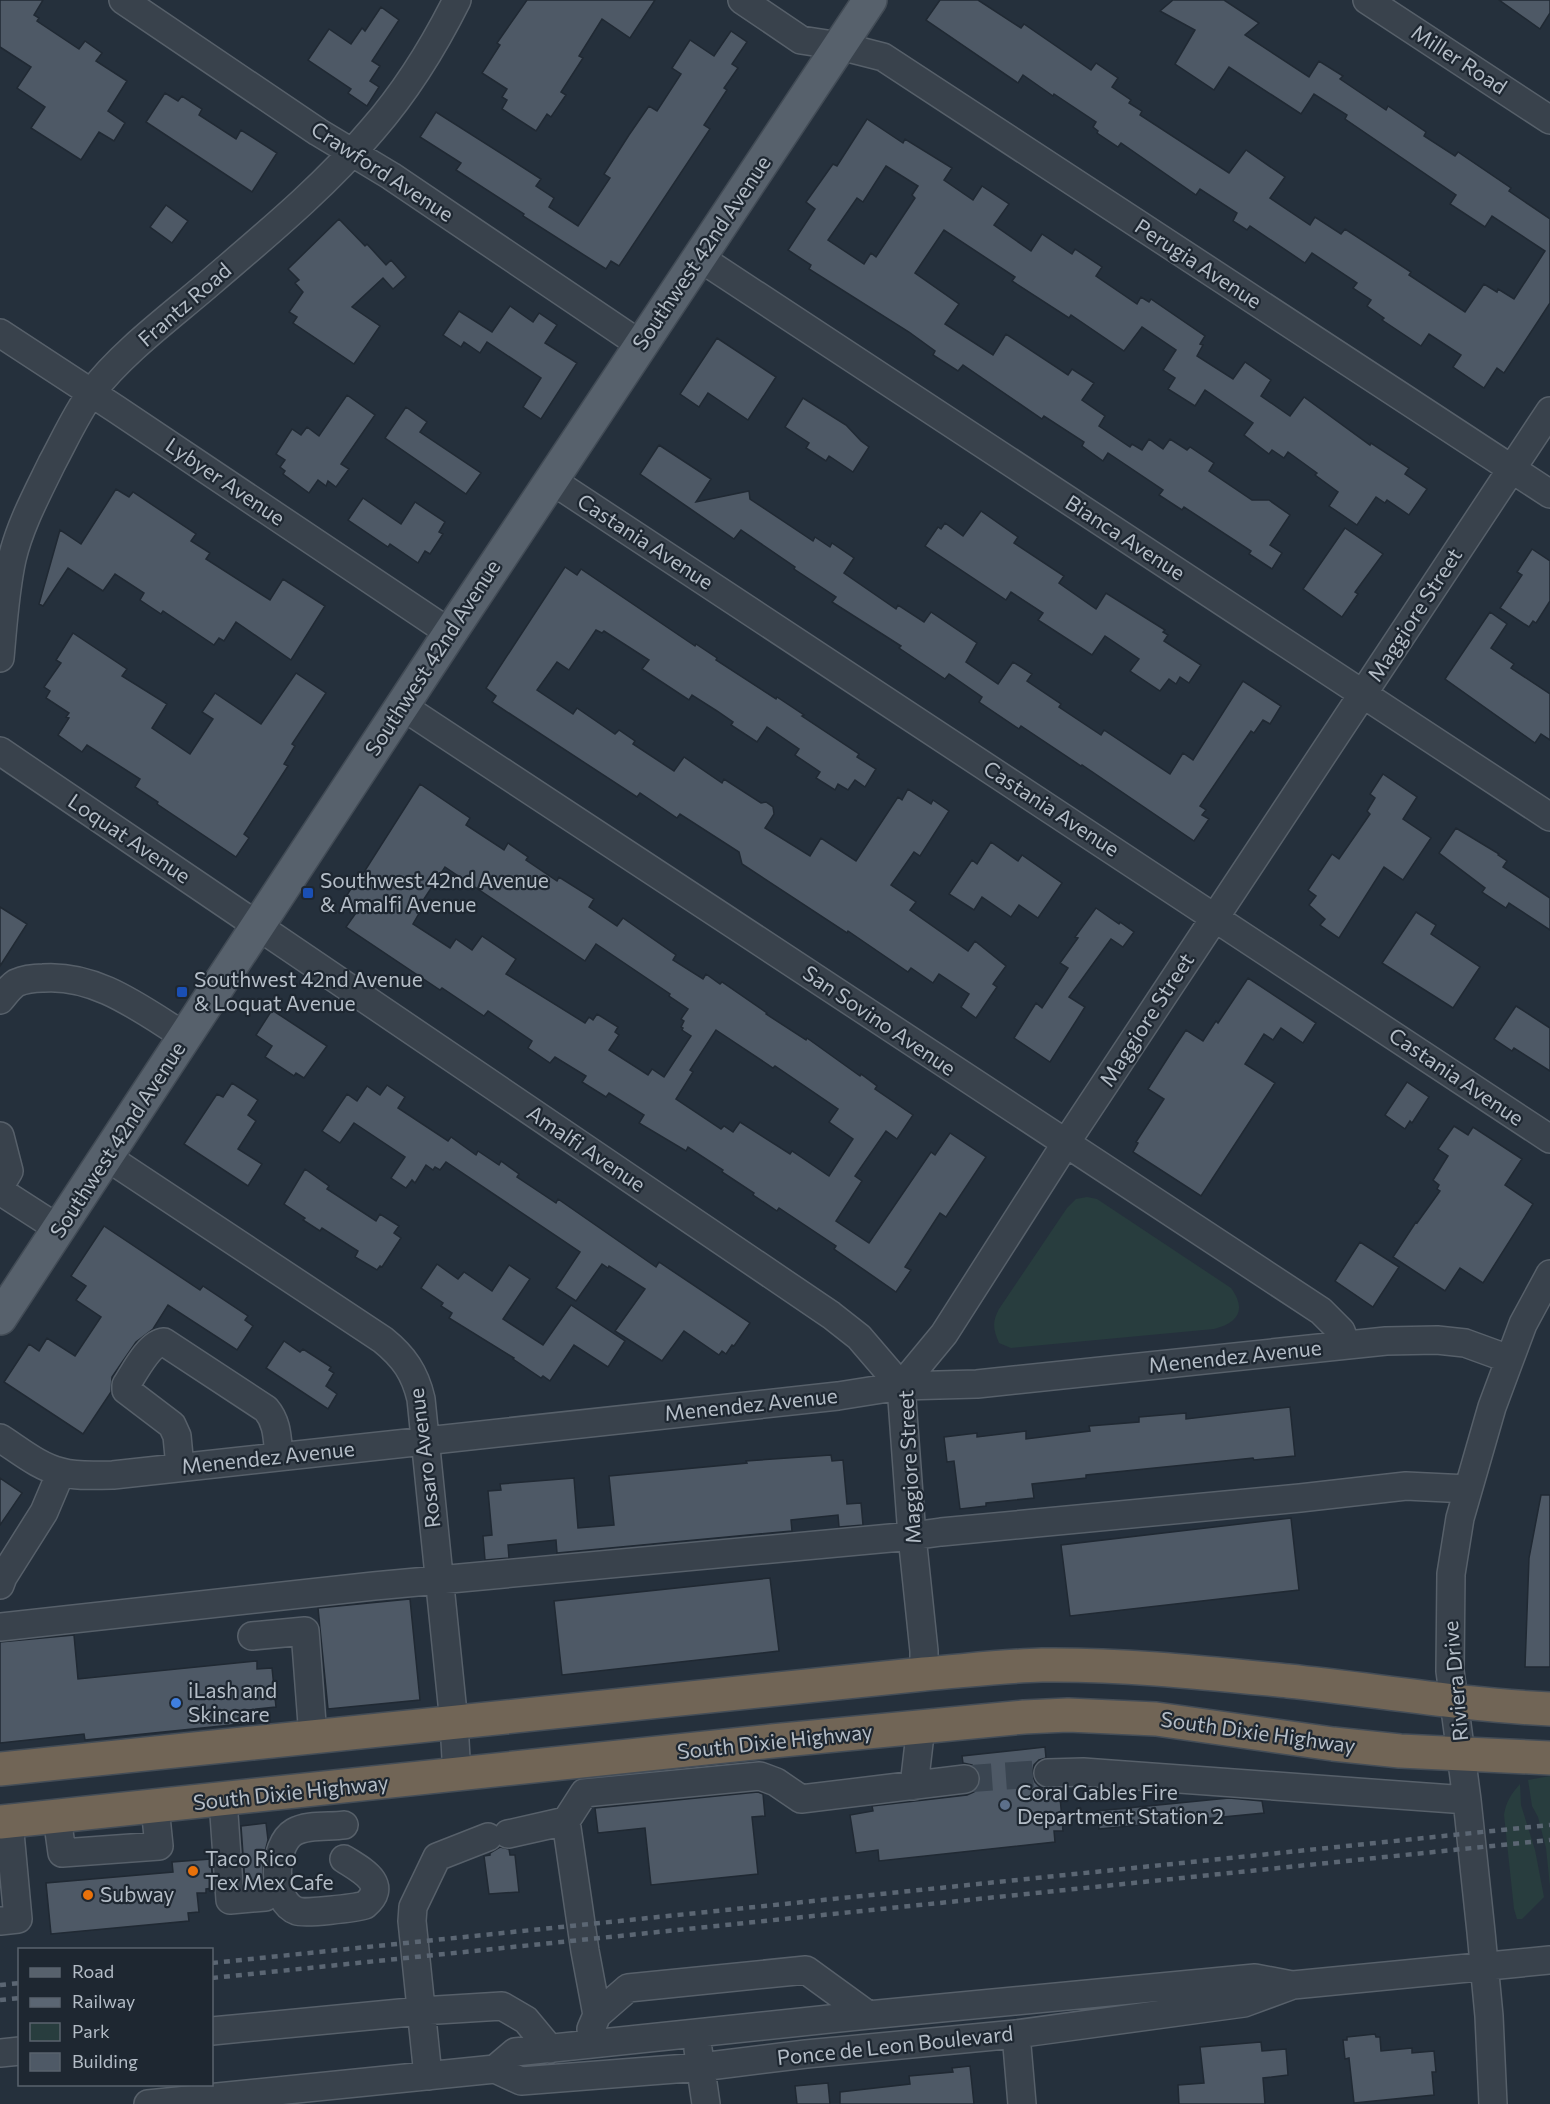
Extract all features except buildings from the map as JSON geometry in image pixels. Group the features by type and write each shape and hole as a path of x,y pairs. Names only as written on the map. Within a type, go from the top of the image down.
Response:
{"highway":[{"path":"0,1769 924,1674 1042,1665 1129,1668 1286,1681 1454,1701 1550,1709"},
{"path":"921,1726 924,1674"},
{"name":"South Dixie Highway","path":"4,1822 921,1726 1068,1715 1123,1716 1200,1724 1333,1744 1400,1751 1550,1758"}],"main road":[{"name":"Southwest 42nd Avenue","path":"0,1318 450,633 870,0"}],"street":[{"name":"Crawford Avenue","path":"123,0 352,153 391,176 641,345"},
{"name":"Frantz Road","path":"0,658 6,592 17,543 45,477 75,417 91,393 119,362 287,216 352,153 377,124 413,75 457,0"},
{"name":"Perugia Avenue","path":"742,0 801,40 840,46 883,57 1550,494"},
{"name":"Miller Road","path":"1367,0 1550,120"},
{"name":"Bianca Avenue","path":"700,258 1550,817"},
{"name":"Lybyer Avenue","path":"0,333 450,633"},
{"name":"Maggiore Street","path":"924,1674 924,1651 912,1536 901,1386 944,1334 1065,1144 1550,411"},
{"name":"Castania Avenue","path":"551,480 1550,1139"},
{"name":"San Sovino Avenue","path":"402,706 1321,1311 1341,1330 1346,1345"},
{"name":"Loquat Avenue","path":"0,751 258,926"},
{"name":"Amalfi Avenue","path":"258,926 831,1315 858,1337 901,1386"},
{"path":"0,999 16,983 30,979 75,979 120,997 186,1037"},
{"path":"0,1136 9,1171 0,1186"},
{"name":"Rosaro Avenue","path":"107,1157 396,1350 412,1371 421,1399 454,1723 457,1776"},
{"path":"0,1191 59,1229"},
{"name":"Riviera Drive","path":"1493,2104 1489,2016 1450,1659 1451,1574 1455,1541 1481,1441 1523,1324 1550,1274"},
{"name":"Menendez Avenue","path":"0,1438 44,1465 61,1472 84,1476 113,1475 838,1396 901,1386 977,1384 1405,1340 1465,1343 1509,1359"},
{"path":"180,1467 177,1436 172,1425 126,1390 126,1385 151,1348 159,1342 164,1342 266,1409 276,1426 279,1456"},
{"path":"0,1585 49,1502 61,1472"},
{"path":"0,1627 439,1580 912,1536 1380,1488 1432,1486 1468,1489"},
{"path":"252,1636 305,1632 313,1737"},
{"path":"914,1786 921,1726"},
{"path":"597,2015 566,1821 607,1759"},
{"path":"1048,1773 1083,1772 1467,1800"},
{"path":"584,1793 760,1776 776,1782 801,1799 964,1779"},
{"path":"223,1800 230,1900 265,1897"},
{"path":"428,2076 412,1921 413,1907 437,1857 498,1835 566,1821"},
{"path":"0,1921 18,1919 6,1873 4,1822"},
{"path":"344,1825 302,1829 288,1836 279,1850 277,1860 280,1894 283,1900 291,1908 305,1912 365,1905 374,1894 373,1879 344,1859"},
{"name":"Ponce de Leon Boulevard","path":"148,2104 495,2069 521,2081 701,2067 806,2054 1016,2034 1244,2003 1293,1985 1550,1960"},
{"path":"585,2045 597,2015 628,1988 806,1970 868,2014"},
{"name":"Ponce de Leon Boulevard","path":"696,2033 868,2014 1255,1978 1293,1985"},
{"path":"213,2031 421,2010 502,2006 526,2020 550,2049"},
{"path":"495,2069 515,2052 696,2033 706,2104"},
{"path":"1016,2034 1022,2104"},
{"path":"0,2053 18,2051"}],"green space":[{"path":"1087,1197 1097,1199 1231,1288 1236,1296 1239,1309 1234,1319 1214,1329 1011,1348 999,1343 994,1326 999,1309 1067,1208 1076,1199"},
{"path":"1550,1776 1550,1887 1546,1848 1538,1817 1532,1806 1528,1780"},
{"path":"1520,1784 1521,1805 1535,1850 1544,1897 1522,1919 1517,1919 1504,1815 1509,1798"}],"tunnel":[{"path":"965,1779 1048,1773"}],"railway":[{"path":"213,1963 1550,1825"},
{"path":"213,1978 1550,1840"},
{"path":"0,1985 18,1983"},
{"path":"0,2000 18,1998"}],"place":[{"name":"Southwest 42nd Avenue & Amalfi Avenue","path":"308,893"},
{"name":"Southwest 42nd Avenue & Loquat Avenue","path":"182,992"},
{"name":"iLash and Skincare","path":"176,1703"},
{"name":"Coral Gables Fire Department Station 2","path":"1005,1805"},
{"name":"Taco Rico Tex Mex Cafe","path":"193,1871"},
{"name":"Subway","path":"88,1895"}]}
